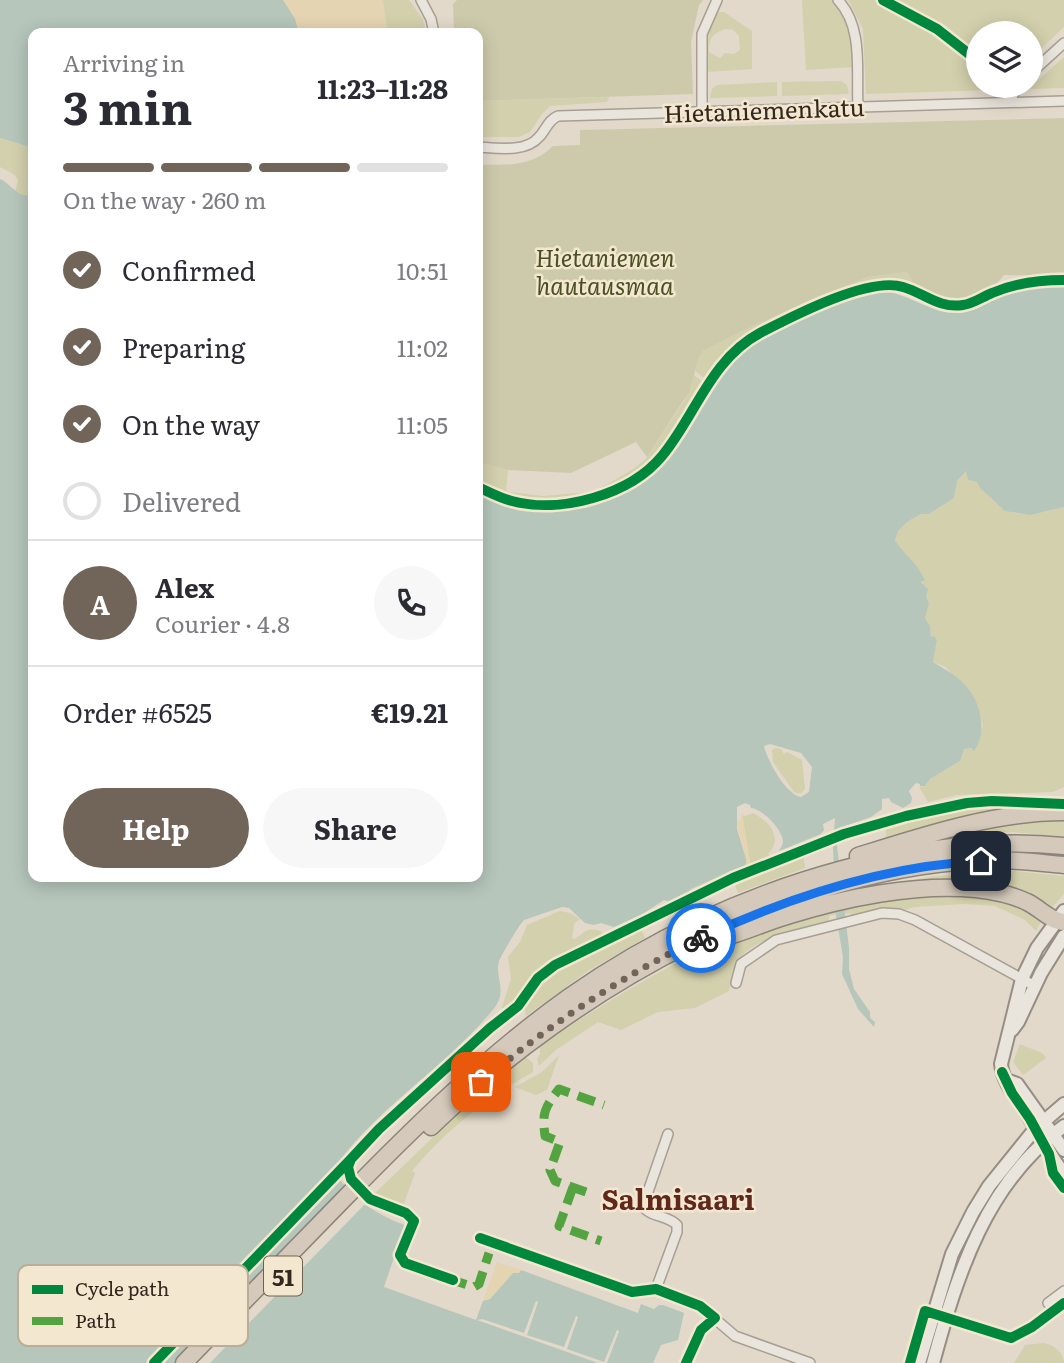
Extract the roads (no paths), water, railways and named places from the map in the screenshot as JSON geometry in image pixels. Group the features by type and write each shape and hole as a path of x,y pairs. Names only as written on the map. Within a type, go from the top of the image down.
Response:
{"highway":[{"path":"740,904 794,878 899,843 980,822 1020,815 1064,812"},
{"name":"51","path":"248,1310 473,1073 570,996 639,953 740,904 818,876 933,850 996,842 1064,846"},
{"name":"51","path":"248,1300 364,1186 514,1054 611,987 685,946 746,917 781,904 822,890 898,872 996,860 1064,865"},
{"path":"685,946 727,937 789,915 832,904 925,889 975,889 1013,896 1061,918"},
{"name":"51","path":"184,1363 201,1346"},
{"name":"51","path":"199,1363 215,1346"}],"main road":[{"path":"1061,918 1037,948 1022,979 1001,1064 1006,1079 1040,1124 1043,1143 1064,1174"},
{"path":"1009,1032 1018,1022 1064,936"},
{"path":"919,1363 948,1265 960,1237 989,1186 1040,1124 1064,1104"},
{"path":"1040,1124 1059,1130"},
{"path":"933,1363 966,1258 977,1233 1002,1190 1043,1143 1059,1130"},
{"path":"1059,1130 1064,1150"}],"street":[{"path":"421,0 433,28"},
{"path":"702,111 702,34 717,0"},
{"path":"838,0 850,18 855,33 858,107"},
{"path":"883,0 937,29 966,52"},
{"path":"1043,62 1064,43"},
{"path":"1009,98 1010,102"},
{"path":"1010,102 1012,98"},
{"name":"Hietaniemenkatu","path":"483,146 501,148 533,143 552,118 558,116 1064,101"},
{"path":"736,984 741,964 776,940 882,913 906,916 1035,986"},
{"path":"656,1289 677,1232 677,1225 646,1211 643,1206 668,1134"},
{"path":"480,1238 632,1292 656,1289 701,1306 735,1336 810,1363"},
{"path":"1048,1303 1064,1291"},
{"path":"687,1363 701,1330 715,1318"}],"district":[{"name":"Salmisaari","path":"678,1198"}],"park label":[{"name":"Hietaniemen hautausmaa","path":"605,270"}]}
